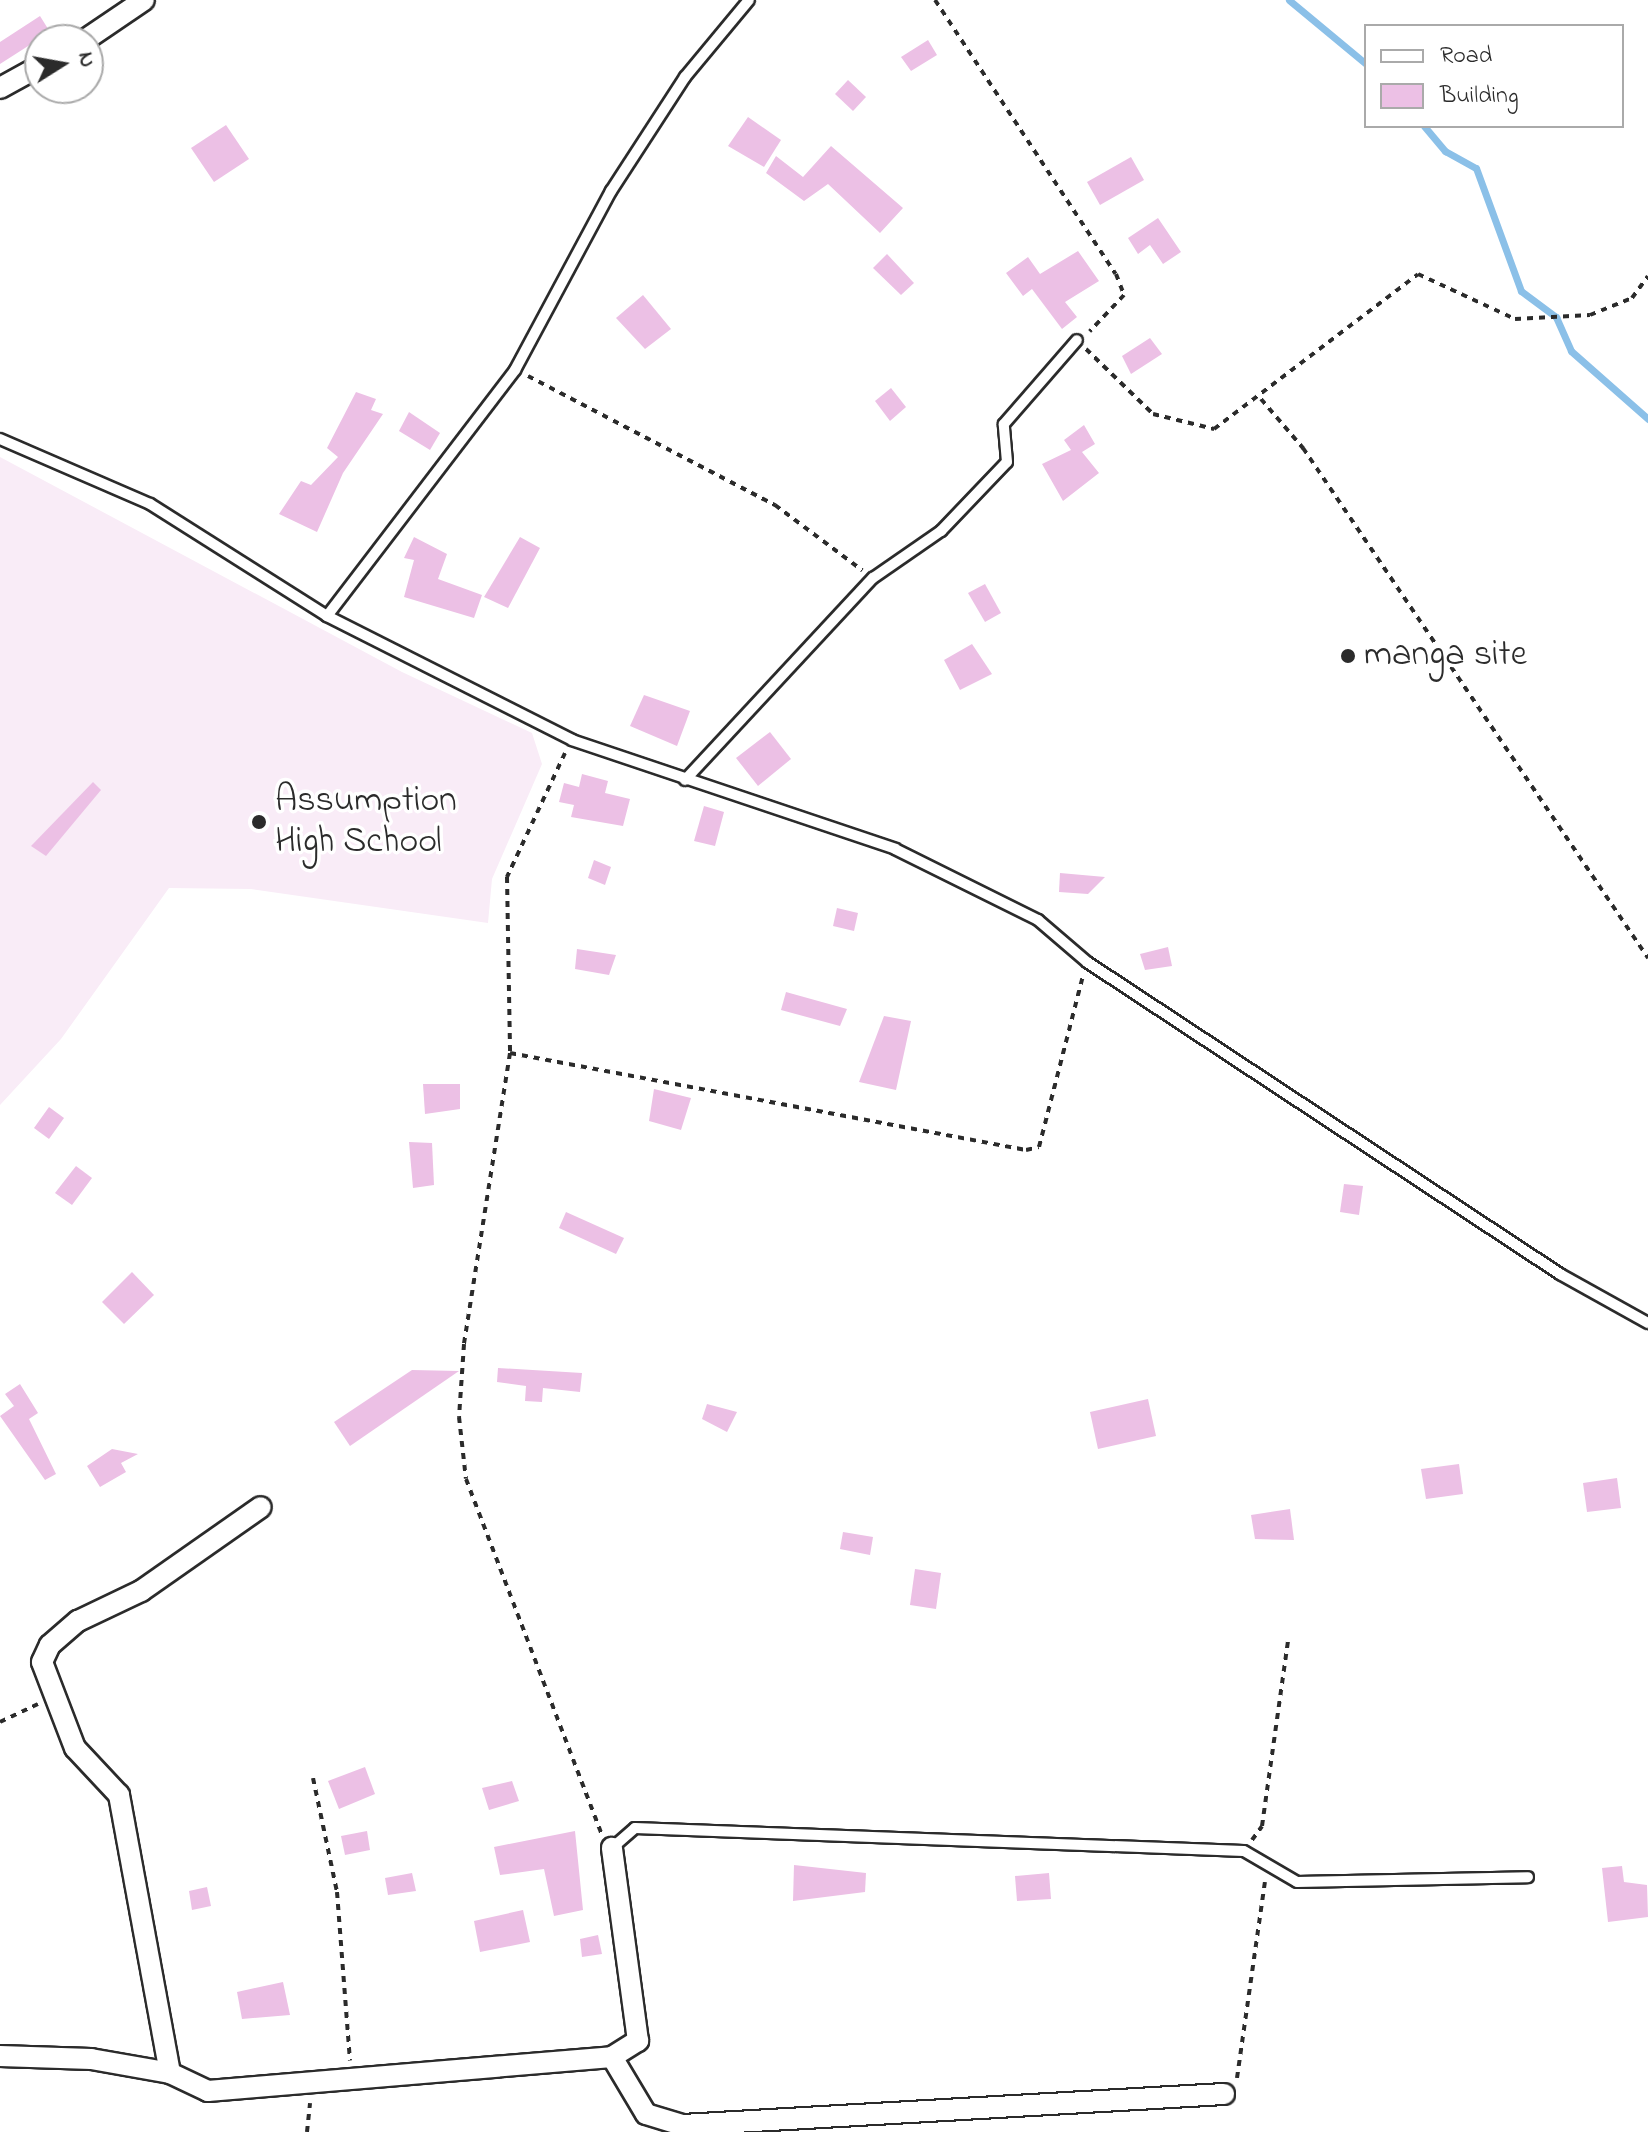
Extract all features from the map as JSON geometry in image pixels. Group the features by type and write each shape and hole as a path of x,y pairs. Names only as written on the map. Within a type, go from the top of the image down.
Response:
{"street":[{"path":"104,27 144,0"},
{"path":"0,88 24,75"},
{"path":"170,2073 119,1795 75,1748 42,1662 50,1645 261,1507"},
{"path":"0,2056 91,2059 170,2073 208,2091 351,2083 612,2057 638,2041 612,1848"},
{"path":"612,2057 646,2114 683,2125 1224,2094"}],"lane":[{"path":"327,616 515,370 611,191 685,77 749,0"},
{"path":"685,780 873,578 941,531 1007,462 1004,424 1077,340"},
{"path":"0,439 150,504 327,616 572,740 895,849 1038,920 1087,962 1560,1274 1648,1323"},
{"path":"612,1848 635,1828 1244,1851 1268,1868 1297,1882 1528,1877"}],"path":[{"path":"935,0 1116,274 1124,295 1077,340 1153,414 1214,429 1261,399 1418,274 1515,319 1590,315 1632,298 1648,276"},
{"path":"515,370 775,505 873,578"},
{"path":"1261,399 1381,564 1648,958"},
{"path":"572,740 507,877 510,1053 464,1344 459,1417 466,1479 597,1827 612,1848"},
{"path":"510,1053 1026,1150 1039,1147 1087,962"},
{"path":"1244,1851 1262,1826 1288,1642"},
{"path":"0,1722 55,1696"},
{"path":"313,1778 337,1892 351,2083"},
{"path":"1224,2094 1242,2074 1268,1868"},
{"path":"307,2132 311,2086"}],"shaded area":[{"name":"Assumption High School","path":"0,457 402,672 532,733 542,764 492,879 488,923 251,889 169,888 61,1039 0,1105"}],"building":[{"path":"40,16 45,24 28,24"},
{"path":"24,26 24,49 0,64 0,42"},
{"path":"928,40 937,55 911,71 901,57"},
{"path":"848,80 866,97 853,111 835,94"},
{"path":"748,117 781,140 764,167 728,146"},
{"path":"226,125 249,159 214,182 191,148"},
{"path":"831,146 903,208 880,233 828,184 804,201 766,173 776,156 803,177"},
{"path":"1131,157 1144,180 1100,205 1087,182"},
{"path":"1158,218 1181,252 1163,264 1150,245 1138,254 1128,238"},
{"path":"1078,251 1099,281 1065,302 1077,317 1062,329 1032,289 1023,296 1006,273 1028,257 1040,274"},
{"path":"887,254 914,283 901,295 873,268"},
{"path":"643,295 671,329 645,349 616,318"},
{"path":"1150,338 1162,354 1131,374 1122,356"},
{"path":"891,388 906,407 890,421 875,401"},
{"path":"356,392 376,399 371,410 383,414 343,473 317,532 279,514 301,481 311,485 338,457 327,448"},
{"path":"409,412 440,433 430,450 399,431"},
{"path":"1084,425 1095,444 1082,452 1099,473 1063,501 1042,464 1071,450 1064,440"},
{"path":"414,537 447,554 438,579 482,595 474,618 404,597 414,560 404,558"},
{"path":"520,537 540,548 508,608 484,597"},
{"path":"985,584 1001,613 985,622 968,593"},
{"path":"972,644 992,674 960,690 944,660"},
{"path":"644,695 690,711 677,746 630,726"},
{"path":"770,732 791,759 758,786 736,758"},
{"path":"582,774 608,781 605,793 630,799 623,826 571,817 574,805 559,802 564,783 579,787"},
{"path":"93,782 101,790 46,856 31,846"},
{"path":"704,806 724,812 715,846 694,841"},
{"path":"594,860 611,867 605,885 588,878"},
{"path":"1060,873 1105,877 1088,894 1059,892"},
{"path":"837,908 858,913 854,931 833,926"},
{"path":"1168,947 1172,966 1145,970 1140,954"},
{"path":"577,949 616,955 609,975 575,969"},
{"path":"786,992 847,1009 840,1026 781,1010"},
{"path":"884,1016 911,1021 896,1090 859,1082"},
{"path":"423,1084 460,1084 460,1109 425,1114"},
{"path":"654,1089 691,1098 681,1130 649,1121"},
{"path":"49,1107 64,1118 49,1139 34,1128"},
{"path":"409,1142 432,1143 434,1185 413,1188"},
{"path":"76,1166 92,1178 72,1205 55,1193"},
{"path":"1344,1184 1363,1186 1359,1215 1340,1212"},
{"path":"566,1212 624,1238 616,1254 559,1228"},
{"path":"132,1272 154,1295 124,1324 102,1302"},
{"path":"498,1368 582,1373 580,1392 543,1388 542,1402 525,1401 526,1386 497,1382"},
{"path":"412,1370 459,1371 350,1446 334,1422"},
{"path":"20,1384 38,1413 29,1419 56,1474 45,1480 0,1416 14,1406 5,1394"},
{"path":"1148,1399 1156,1436 1098,1449 1090,1412"},
{"path":"707,1404 737,1412 727,1432 702,1419"},
{"path":"112,1449 138,1454 121,1463 126,1472 100,1487 87,1466"},
{"path":"1459,1464 1463,1494 1426,1499 1421,1469"},
{"path":"1617,1478 1621,1508 1587,1512 1583,1483"},
{"path":"1290,1509 1294,1540 1255,1539 1251,1515"},
{"path":"843,1532 873,1537 870,1555 840,1549"},
{"path":"915,1569 941,1573 936,1609 910,1605"},
{"path":"365,1767 375,1794 339,1809 328,1781"},
{"path":"512,1781 519,1801 489,1810 482,1788"},
{"path":"367,1831 370,1850 345,1855 341,1836"},
{"path":"575,1831 583,1910 554,1916 544,1869 500,1875 494,1847"},
{"path":"794,1865 866,1873 865,1892 793,1901"},
{"path":"1622,1866 1624,1882 1647,1885 1648,1917 1608,1922 1602,1868"},
{"path":"412,1873 416,1891 388,1895 385,1878"},
{"path":"1049,1873 1051,1899 1017,1901 1015,1876"},
{"path":"207,1887 211,1906 192,1910 189,1891"},
{"path":"523,1910 530,1942 480,1952 474,1921"},
{"path":"598,1935 602,1954 582,1957 580,1939"},
{"path":"283,1982 290,2015 242,2019 237,1992"}],"waterway":[{"path":"1289,0 1364,62"},
{"path":"1426,128 1445,151 1476,168 1521,291 1556,317 1571,351 1648,419"}],"place":[{"name":"manga site","path":"1348,656"},
{"name":"Assumption High School","path":"259,822"}]}
